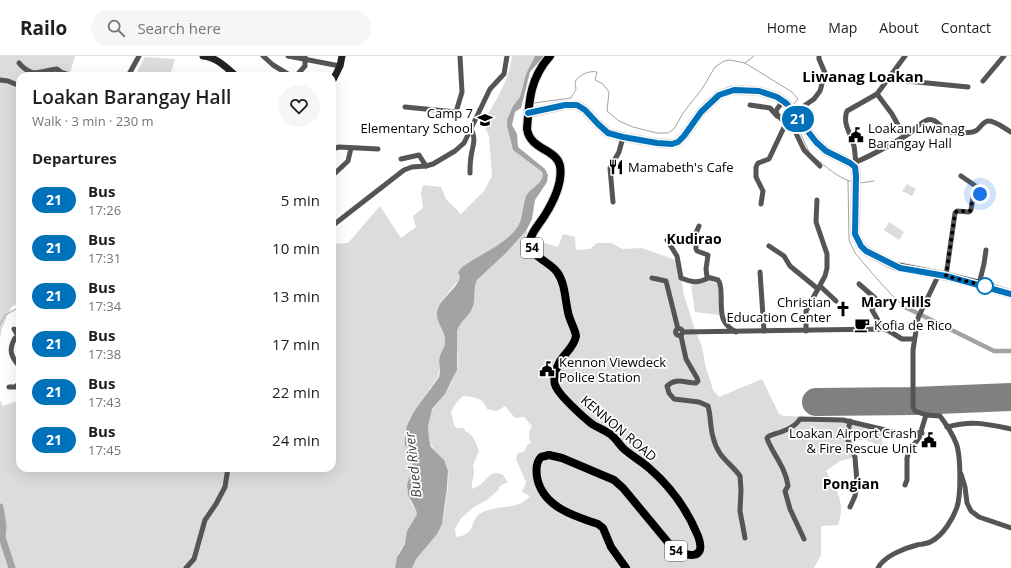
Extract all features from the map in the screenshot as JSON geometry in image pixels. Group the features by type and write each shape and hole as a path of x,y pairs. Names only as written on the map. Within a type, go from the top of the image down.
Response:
{"main road":[{"path":"203,56 214,59 231,72"},
{"path":"336,74 340,66 342,56"},
{"name":"KENNON ROAD","path":"550,56 542,64 532,85 528,136 534,143 553,156 558,161 560,167 559,183 555,196 546,215 530,239 530,245 536,254 557,272 562,283 569,317 576,336 574,344 560,359 556,366 554,378 556,388 586,419 614,436 623,448 648,467 672,491 683,505 700,543 700,551 693,556 677,551 614,480 562,458 548,455 541,457 537,464 537,472 539,486 545,497 552,504 565,511 598,524 603,528 611,547 626,568"},
{"path":"529,110 565,105 577,105 585,110 608,133 665,144 678,142 701,112 719,95 725,92 741,90 759,91 777,97 785,102 816,142 826,151 855,164 855,234 861,246 866,251 895,266 942,275 1011,294"}],"street":[{"path":"130,72 139,56"},
{"path":"263,56 273,65 284,72"},
{"path":"288,56 306,58 340,66"},
{"path":"405,107 456,112 462,92 460,56"},
{"path":"336,223 404,170 412,167 426,166 460,148 468,137 490,89 504,74 507,56"},
{"path":"793,113 814,100 820,91 825,73 819,56"},
{"path":"905,56 877,94 846,111 844,117 854,147 855,164 884,149 929,119 936,121 949,132 971,132 977,130 984,123 990,121 1011,132"},
{"path":"983,81 1004,56"},
{"path":"300,72 304,68 306,58"},
{"path":"19,63 24,70 30,72"},
{"path":"48,72 57,69 61,72"},
{"path":"891,76 907,81 968,87"},
{"path":"0,80 16,84"},
{"path":"877,94 892,114 904,136"},
{"path":"784,122 776,113 777,109 785,102"},
{"path":"750,105 770,108 778,118 794,129 804,150 820,166"},
{"path":"761,204 763,191 756,177 756,167 758,163 769,159 784,122"},
{"path":"470,173 474,141 474,136 471,129"},
{"path":"613,202 610,168 619,152 623,137"},
{"path":"336,148 378,150"},
{"path":"336,172 348,161 351,148"},
{"path":"401,159 420,155 426,166"},
{"path":"961,176 981,191 980,194 972,198 970,211 957,211 955,213 942,275 918,318 914,339 913,407 915,411 926,415 940,416 956,443 967,503 971,511 979,517 1011,528"},
{"path":"806,331 806,311 825,276 827,254 816,222 817,200"},
{"path":"699,226 696,234 696,249 697,251 708,255 706,269 707,278 709,278"},
{"path":"667,240 676,256 681,278 693,283 709,278 720,282 724,322 728,327 738,332"},
{"path":"769,246 784,256 790,266 836,301"},
{"path":"979,284 986,250"},
{"path":"760,272 764,331"},
{"path":"652,278 666,281 678,329 682,329 686,358 698,381 696,383 676,381 668,384 667,390 674,399 699,402 708,406 712,436 718,451 726,462 740,476 740,511 745,538"},
{"path":"859,284 875,298 876,302 872,310 883,329"},
{"path":"682,334 883,329 902,339 914,339"},
{"path":"16,339 12,344 11,353 16,362"},
{"path":"9,387 16,386"},
{"path":"905,484 907,480 907,458 909,451 920,438 922,433 922,425 926,415"},
{"path":"804,539 786,498 785,491 788,486 788,478 770,447 767,438 796,424 800,419 850,421 898,433 922,433"},
{"path":"850,421 847,438 855,457 856,483 855,496 850,507"},
{"path":"947,427 969,422 1011,429"},
{"path":"878,568 884,560 902,550 931,542 942,532 957,507 960,470"},
{"path":"186,568 194,559 205,520 225,487 227,472"}],"shaded area":[{"path":"0,56 75,56 70,72 16,72 16,304 11,307 2,329 0,339"},
{"path":"512,56 535,56 526,74 520,97 513,106 507,126 513,150 539,169 544,175 541,181 524,199 520,221 511,236 460,269 458,273 460,277 458,281 442,300 439,307 440,324 446,342 441,353 438,377 409,419 404,435 405,446 416,454 407,485 407,490 411,503 417,514 409,527 405,544 399,552 395,568 0,568 0,400 3,406 16,401 16,472 336,472 336,244 348,243 380,206 401,238 416,227 413,216 423,208 421,192 423,185 441,187 446,199 461,214 484,191 492,176 489,136 483,123 505,83"},
{"path":"145,57 175,59 171,72 137,72"},
{"path":"907,184 916,189 912,196 902,191"},
{"path":"889,222 904,232 899,240 884,230"},
{"path":"526,231 544,243 558,247 563,234 575,237 576,250 590,249 597,243 611,243 623,249 642,248 678,261 684,295 696,333 702,346 705,364 713,390 719,397 762,379 779,414 784,416 841,418 881,428 883,447 866,440 858,440 849,448 853,458 840,461 826,471 837,490 841,503 841,510 838,525 821,526 821,555 814,568 412,568 419,554 442,523 448,486 448,471 443,461 433,448 429,438 428,424 430,414 445,394 456,372 458,364 457,330 460,322 473,305 477,280 506,253","holes":["463,396 481,400 487,409 497,411 505,406 515,418 524,417 532,426 529,434 531,443 528,444 524,452 518,453 516,459 526,482 522,492 530,496 520,504 487,510 481,513 477,516 467,533 456,537 455,529 461,518 474,507 487,500 498,490 500,486 508,482 502,474 496,473 491,474 480,485 472,489 474,473 473,465 479,451 471,435 465,431 464,428 457,428 454,425 451,412 456,403"]},
{"path":"711,281 718,284 720,315 695,312 691,285"}],"water":[{"path":"535,56 544,56 530,72 521,108 515,112 512,125 517,134 518,147 545,169 548,175 547,182 535,200 532,219 526,231 506,253 477,280 473,306 470,313 460,324 457,331 457,370 445,394 432,409 428,426 431,447 444,460 448,471 442,524 437,534 416,559 412,568 395,568 397,557 405,544 407,531 417,514 408,495 407,485 416,454 405,446 405,437 406,429 412,414 439,377 439,358 445,341 437,316 438,308 458,282 460,277 458,273 460,269 507,239 513,233 520,223 526,196 541,181 542,178 543,174 541,171 513,150 507,126 507,120 513,106 520,97 526,74"}],"waterway":[{"path":"745,63 754,56"},
{"path":"534,103 571,98 576,89 575,82 577,79 581,75 588,72 597,72 595,80 603,84 609,92 607,111 619,121 633,127 657,133 668,133 674,129 683,113 702,89 715,67 724,61 730,60 745,63 792,92 798,99 792,106"},
{"path":"788,112 787,116 798,128 809,152"},
{"path":"814,157 837,175 853,182"},
{"path":"848,181 849,240 855,253 903,306"},
{"path":"860,183 874,181"},
{"path":"903,306 994,351 1011,351"},
{"path":"0,325 5,315 16,309"},
{"name":"Bued River","path":"0,507 3,526 2,537 12,568"}],"runway":[{"path":"816,402 913,401 1011,397"}],"bus line":[{"name":"21","path":"528,113 565,105 577,105 585,110 608,133 657,143 672,144 678,142 684,136 701,112 719,95 734,90 759,91 768,93 787,104 816,142 826,151 855,167 855,234 857,240 866,251 900,268 946,276 1011,294"}],"place":[{"name":"Camp 7 Elementary School","path":"485,120"},
{"name":"Loakan Liwanag Barangay Hall","path":"856,135"},
{"name":"Mamabeth's Cafe","path":"616,167"},
{"name":"Christian Education Center","path":"843,309"},
{"name":"Kofia de Rico","path":"862,325"},
{"name":"Kennon Viewdeck Police Station","path":"547,369"},
{"name":"Loakan Airport Crash & Fire Rescue Unit","path":"929,440"}],"district":[{"name":"Liwanag Loakan","path":"863,77"},
{"name":"Kudirao","path":"694,239"},
{"name":"Mary Hills","path":"896,302"},
{"name":"Pongian","path":"851,484"}],"route":[{"path":"980,194 972,198 970,211 957,211 955,213 952,224 951,244 946,276 985,286"}]}
